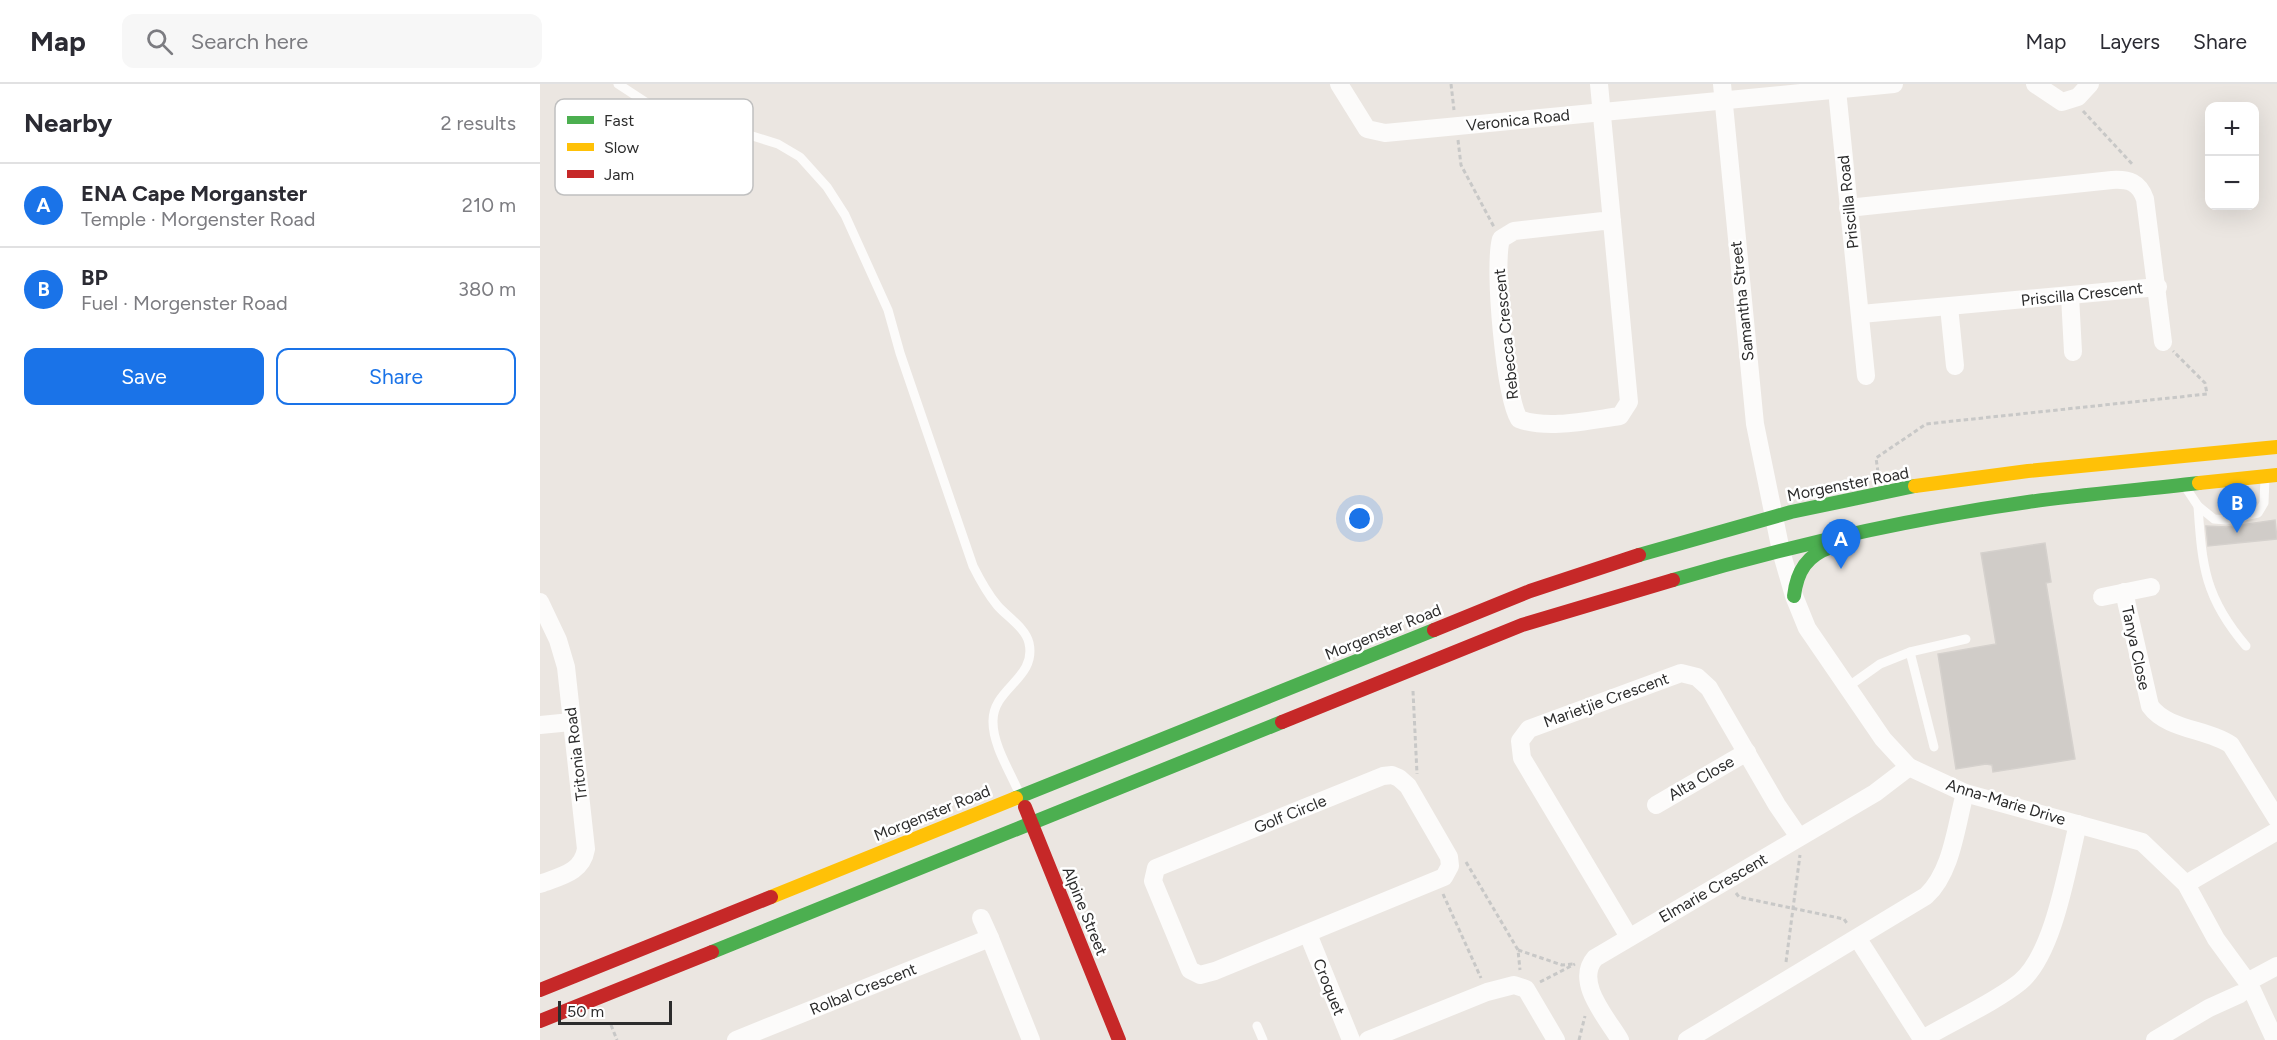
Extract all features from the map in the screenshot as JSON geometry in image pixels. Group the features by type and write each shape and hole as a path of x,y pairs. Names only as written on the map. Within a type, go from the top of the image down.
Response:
{"main road":[{"name":"Morgenster Road","path":"540,1021 1522,625 1630,591 1878,528 2028,502 2183,483 2266,465 2277,447"},
{"name":"Morgenster Road","path":"540,990 1530,591 1615,562 1774,515 1881,492 1999,474 2126,460 2266,465"},
{"path":"1794,596 1799,569 1811,556 1821,549 1867,536 1878,528"},
{"name":"Alpine Street","path":"1020,795 1119,1040"}],"street":[{"name":"Veronica Road","path":"1339,84 1367,129 1374,132 1455,127 1602,110 1722,91 1837,90 1894,84"},
{"name":"Rebecca Crescent","path":"1504,236 1500,239 1498,253 1500,294 1511,398 1520,419 1529,423 1549,423 1620,416 1629,402 1630,391 1599,84"},
{"path":"2036,84 2062,102 2084,91"},
{"name":"Priscilla Road","path":"1837,90 1866,376"},
{"name":"Samantha Street","path":"1722,91 1755,424 1781,551"},
{"path":"1848,208 2112,180 2134,182"},
{"name":"Priscilla Crescent","path":"1861,314 2158,287 2145,199 2141,187 2134,182"},
{"path":"1504,236 1514,231 1612,220"},
{"path":"2158,287 2163,342"},
{"path":"2070,296 2073,352"},
{"path":"1949,307 1955,366"},
{"name":"Anna-Marie Drive","path":"1781,551 1794,596 1807,628 1849,686 1883,739 1909,767 1965,793 2142,842 2186,884 2275,1040"},
{"name":"Tanya Close","path":"2102,597 2151,587"},
{"name":"Tanya Close","path":"2124,592 2147,698 2155,713 2222,738 2231,745 2277,819"},
{"name":"Tritonia Road","path":"540,884 579,868 584,860 585,834 566,667 558,640 541,608"},
{"name":"Marietjie Crescent","path":"1629,937 1522,758 1520,747 1524,734 1542,723 1681,673 1690,674 1705,683 1797,839"},
{"path":"540,725 571,722"},
{"name":"Alta Close","path":"1656,805 1747,752"},
{"name":"Elmarie Crescent","path":"1583,963 1875,793 1909,767"},
{"name":"Golf Circle","path":"1437,882 1215,971 1196,975 1182,954 1153,880 1154,872 1160,866 1383,776 1399,778 1412,793 1450,862"},
{"path":"1688,1040 1858,939 1934,889 1945,868 1965,793"},
{"path":"1858,939 1922,1040 2019,983 2035,966 2048,938 2078,824"},
{"path":"2186,884 2277,831"},
{"path":"1437,882 1447,874 1450,862"},
{"path":"981,918 1030,1040"},
{"name":"Croquet","path":"1308,934 1351,1040"},
{"name":"Rolbal Crescent","path":"736,1040 990,938"},
{"path":"1583,963 1588,970 1588,983 1620,1040"},
{"path":"2155,1040 2277,966"},
{"path":"2244,987 2277,971"},
{"path":"1368,1040 1487,992 1520,987 1556,1040"}],"lane":[{"path":"618,84 641,99"},
{"path":"753,136 778,144 813,168 845,215 888,310 900,353 973,566 983,587 1028,639 1029,665 1020,678 1000,697 993,716 995,734 1020,795"},
{"path":"2183,483 2198,506 2214,519 2252,516 2262,508 2264,503 2266,465"},
{"path":"2198,506 2201,548 2207,583 2219,611 2246,646"},
{"path":"1849,686 1880,664 1910,652 1966,639"},
{"path":"1910,652 1934,747"},
{"path":"1257,1026 1263,1040"}],"path":[{"path":"1451,84 1461,165 1490,224 1504,236"},
{"path":"2084,91 2085,115 2133,164 2134,182"},
{"path":"1878,477 1876,458 1926,424 2207,394 2205,383 2163,342"},
{"path":"1412,793 1418,770 1413,687"},
{"path":"1788,980 1784,974 1801,851 1797,839"},
{"path":"1450,862 1466,861 1518,950 1521,969 1520,987 1583,963"},
{"path":"1727,879 1739,897 1844,920 1858,939"},
{"path":"1437,882 1487,992"},
{"path":"1518,950 1562,965 1583,963"},
{"path":"610,1025 617,1040"}],"building":[{"path":"2275,520 2277,539 2208,546 2206,526 2227,527"},
{"path":"2045,543 2051,582 2046,583 2075,759 1993,772 1992,765 1986,764 1956,769 1938,654 1996,644 1981,553"}],"traffic: fast":[{"path":"1673,580 1805,545 1894,525 2049,499 2199,483"},
{"path":"1639,555 1791,512 1915,486"},
{"path":"1794,596 1798,579 1805,565 1810,559 1831,547"},
{"path":"1016,798 1434,630"},
{"path":"712,952 1282,722"}],"traffic: slow":[{"path":"1915,486 2028,471 2277,447"},
{"path":"2199,483 2277,475"},
{"path":"771,897 1016,798"}],"traffic: jam":[{"path":"1434,630 1530,591 1639,555"},
{"path":"1282,722 1522,625 1673,580"},
{"path":"1025,807 1119,1040"},
{"path":"540,990 771,897"},
{"path":"540,1021 712,952"}],"place":[{"name":"BP","path":"2237,533"},
{"name":"ENA Cape Morganster","path":"1841,569"}]}
